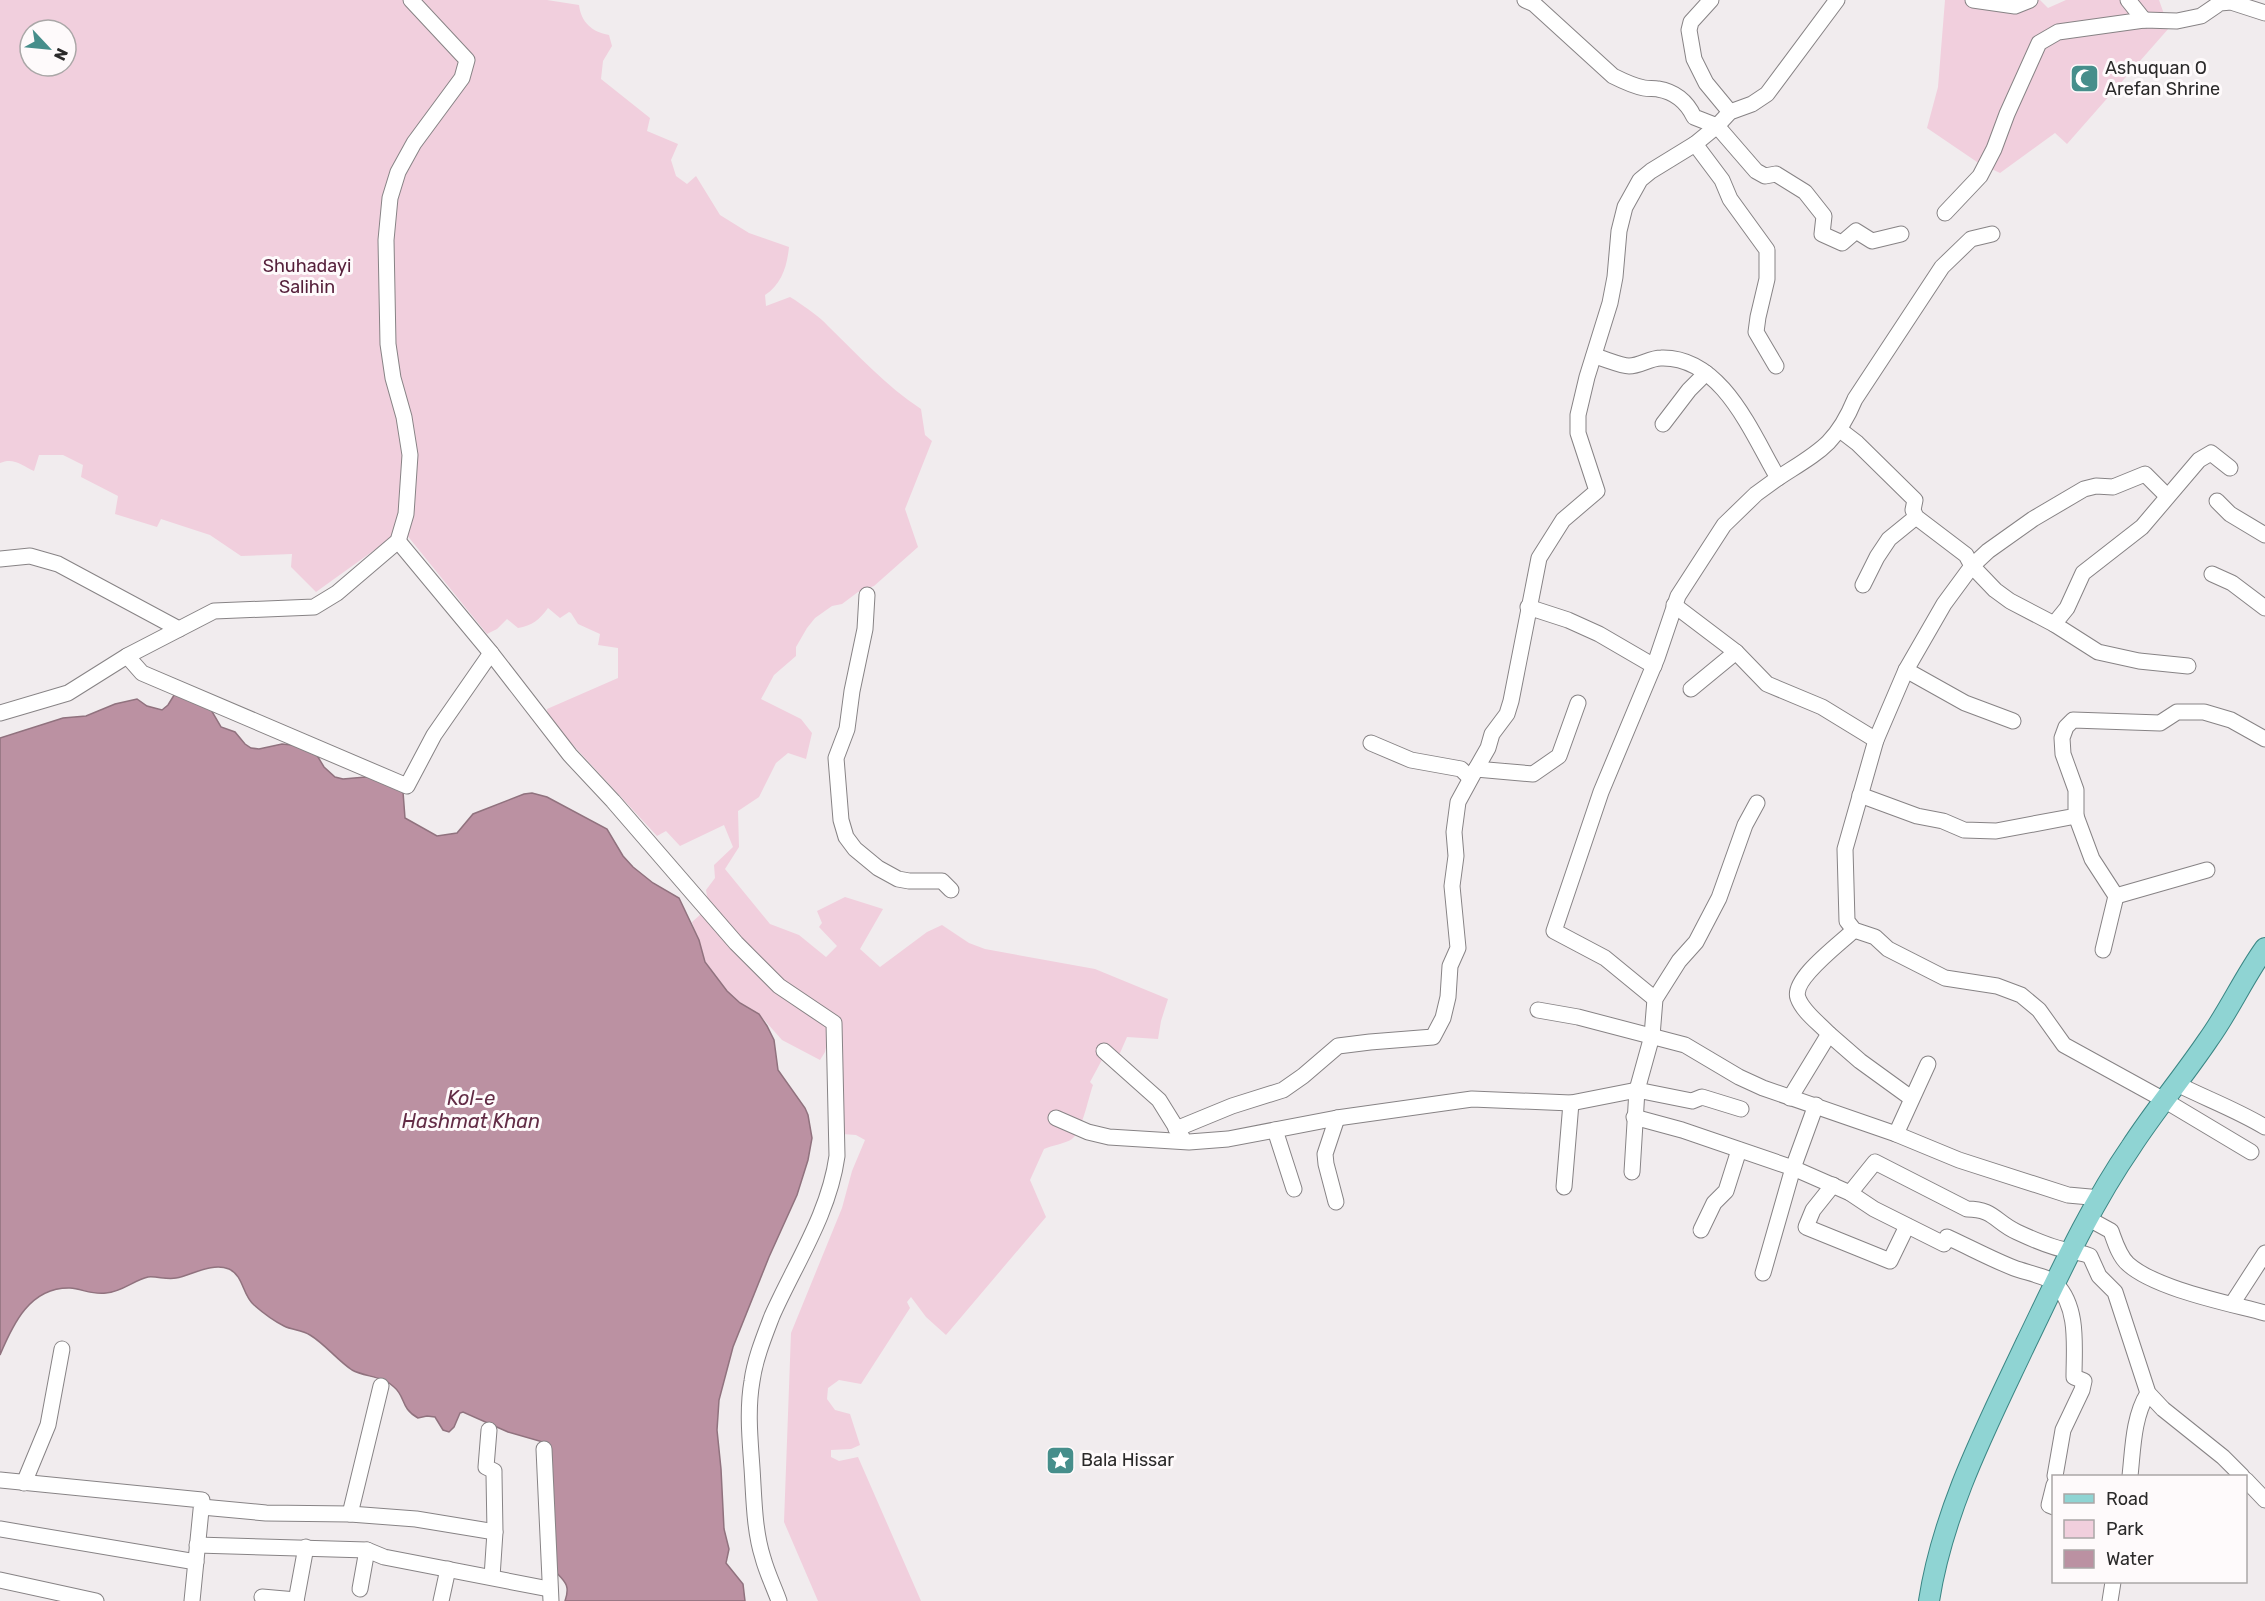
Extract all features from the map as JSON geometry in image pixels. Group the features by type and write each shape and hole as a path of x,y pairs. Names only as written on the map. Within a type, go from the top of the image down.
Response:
{"main road":[{"path":"1929,1601 1941,1540 1959,1494 1989,1422 2071,1251 2130,1148 2210,1037 2233,996 2265,948"},
{"path":"2210,1037 2243,1004 2265,970"}],"street":[{"path":"0,713 68,693 127,656 214,611 314,607 337,593 398,541 406,514 410,455 388,344 386,240 390,198 398,171 414,143 462,78 467,60 411,0"},
{"path":"1525,0 1534,4 1613,76 1628,84 1675,94 1688,105 1694,117 1717,126 1756,171 1766,176 1776,174 1805,192 1824,216 1822,234 1842,243 1856,231 1872,241 1901,234"},
{"path":"1711,0 1691,22 1689,30 1694,59 1706,82 1730,111"},
{"path":"1176,1129 1232,1106 1283,1090 1338,1046 1433,1037 1443,1018 1448,997 1450,966 1458,948 1452,886 1456,856 1454,832 1458,802 1488,748 1492,734 1507,714 1539,558 1563,520 1597,491 1578,433 1578,416 1610,303 1619,231 1625,207 1640,180 1651,171 1695,144 1717,126 1730,111 1752,104 1767,94 1837,0"},
{"path":"1973,0 2015,6 2030,0"},
{"path":"2128,0 2144,20"},
{"path":"1945,213 1980,176 1994,149 2039,43 2058,32 2144,20 2177,21 2201,16 2220,3 2231,2 2265,13"},
{"path":"1695,144 1722,180 1730,199 1767,250 1767,279 1756,332 1776,366"},
{"path":"1655,999 1605,958 1554,931 1601,792 1654,666 1674,605 1702,556 1724,525 1756,494 1829,443 1840,430 1855,399 1942,267 1971,239 1992,234"},
{"path":"1594,356 1630,366 1661,358 1687,362 1706,373 1721,386 1750,425 1754,438 1778,478"},
{"path":"1663,424 1689,390 1706,373"},
{"path":"1840,430 1857,443 1916,500 1913,510 1916,517 1966,555 1972,566 2010,601 2054,624 2098,652 2139,661 2188,666"},
{"path":"2054,624 2067,608 2083,573 2142,527 2199,460 2211,453 2230,468"},
{"path":"2167,496 2145,474 2113,487 2096,486 2084,489 2033,519 1972,566 1944,604 1906,670 1876,740 1845,849 1847,921 1854,930 1875,937 1888,949 1945,978 1997,986 2021,995 2039,1010 2064,1045 2164,1100 2251,1152"},
{"path":"2217,501 2230,514 2265,535"},
{"path":"1863,585 1889,539 1916,517"},
{"path":"398,541 570,755 736,943 779,986 834,1023 836,1168 826,1200 772,1316 756,1359 751,1382 749,1414 754,1510 762,1556 779,1601"},
{"path":"0,559 30,556 58,564 179,629"},
{"path":"2212,574 2232,583 2265,608"},
{"path":"867,596 865,629 847,729 836,758 841,820 846,837 855,849 878,868 898,879 942,881 951,890"},
{"path":"1674,605 1736,652 1767,684 1822,707 1876,740"},
{"path":"1528,608 1568,620 1599,634 1654,666"},
{"path":"1691,689 1736,652"},
{"path":"127,656 142,673 407,786 434,735 491,654"},
{"path":"1906,670 1965,703 2013,721"},
{"path":"1371,743 1411,760 1473,773 1533,774 1559,756 1578,703"},
{"path":"2103,950 2116,896 2092,859 2076,816 2076,790 2063,754 2062,738 2066,727 2073,720 2160,723 2177,712 2204,712 2232,720 2265,739"},
{"path":"1860,795 1917,816 1943,821 1964,830 1996,831 2076,816"},
{"path":"1632,1172 1636,1142 1634,1118 1637,1090 1652,1036 1655,999 1680,961 1696,942 1719,897 1745,825 1757,803"},
{"path":"2116,896 2207,870"},
{"path":"1854,930 1818,962 1798,986 1796,995 1802,1006 1829,1034 1860,1061 1911,1098"},
{"path":"1538,1010 1578,1017 1685,1045 1738,1077 1790,1098 1896,1134 1959,1160 2068,1195 2101,1198"},
{"path":"1790,1098 1829,1034"},
{"path":"1104,1051 1159,1100 1186,1142"},
{"path":"1896,1134 1928,1064"},
{"path":"2178,1084 2217,1104 2233,1109 2265,1127"},
{"path":"1056,1118 1088,1132 1109,1137 1186,1142 1228,1139 1337,1118 1472,1099 1571,1102 1637,1090 1692,1101 1702,1097 1741,1109"},
{"path":"1564,1187 1571,1102"},
{"path":"1763,1273 1793,1168 1816,1105"},
{"path":"1336,1202 1325,1154 1337,1118"},
{"path":"1634,1118 1682,1130 1793,1168 1850,1193 1907,1226 1944,1244 1947,1237 2013,1268 2056,1283 2071,1313 2074,1332 2074,1377 2084,1381 2063,1430 2055,1475"},
{"path":"1275,1130 1294,1189"},
{"path":"1701,1230 1714,1203 1726,1191 1739,1150"},
{"path":"1850,1193 1875,1162 1967,1209 1980,1209 1993,1214 2017,1232 2090,1256 2099,1276 2115,1292 2148,1393 2163,1409 2223,1457 2241,1475"},
{"path":"1833,1185 1813,1210 1806,1227 1890,1261 1907,1226"},
{"path":"2089,1219 2111,1231 2127,1263 2144,1274 2187,1292 2265,1313"},
{"path":"2232,1304 2265,1253"},
{"path":"24,1483 48,1425 62,1349"},
{"path":"350,1514 381,1386"},
{"path":"2130,1475 2137,1420 2148,1393"},
{"path":"489,1430 486,1467 494,1471 495,1532 492,1577"},
{"path":"197,1545 368,1550 384,1557 492,1577 550,1595 544,1449"},
{"path":"0,1480 202,1500 192,1601"},
{"path":"2247,1481 2265,1500"},
{"path":"2052,1493 2049,1504 2052,1506"},
{"path":"202,1507 266,1513 350,1514 416,1519 495,1532"},
{"path":"0,1529 196,1562"},
{"path":"262,1598 296,1600 306,1547"},
{"path":"360,1589 368,1550"},
{"path":"441,1601 448,1569"},
{"path":"0,1580 96,1601"},
{"path":"2110,1601 2113,1583"}],"green space":[{"name":"Shuhadayi Salihin","path":"0,0 547,0 579,5 588,25 609,35 612,46 603,61 601,79 650,118 647,131 678,144 671,160 676,176 687,184 696,176 720,215 749,233 789,247 780,280 765,295 766,306 790,297 795,300 821,319 884,380 921,409 925,435 932,441 905,509 918,547 874,586 858,592 842,604 832,606 815,618 796,647 796,656 774,675 761,699 801,719 812,733 806,759 788,753 776,763 759,797 738,811 739,847 725,869 770,924 799,935 826,957 837,946 819,927 822,923 817,911 845,897 883,909 860,949 880,967 927,932 942,925 969,943 985,949 1095,969 1168,999 1158,1039 1127,1037 1120,1053 1103,1058 1090,1082 1093,1085 1076,1135 1069,1141 1044,1149 1030,1180 1046,1217 946,1335 926,1317 911,1297 907,1302 910,1308 861,1384 839,1380 828,1388 827,1399 835,1410 850,1414 860,1445 851,1449 831,1450 831,1457 839,1461 858,1457 921,1601 818,1601 784,1522 791,1333 842,1208 852,1171 865,1140 856,1135 842,1134 829,1034 825,1052 820,1060 782,1040 759,1014 740,1003 727,991 705,962 692,922 709,907 706,890 715,878 714,865 733,847 724,825 680,846 666,831 657,836 548,718 547,709 618,678 618,648 598,645 600,634 578,624 569,612 560,618 548,608 532,624 518,628 507,619 497,629 487,634 406,534 380,546 316,592 291,567 292,554 241,556 210,535 161,519 157,527 115,514 118,496 81,477 83,465 63,455 39,455 34,471 13,461 0,463"},
{"path":"1945,0 2040,0 2048,8 2066,0 2159,0 2169,28 2067,144 2055,133 2000,173 1977,162 1927,128 1938,87"}],"water":[{"name":"Kol-e Hashmat Khan","path":"176,692 210,708 221,727 235,732 251,748 259,749 282,744 312,747 324,767 335,777 343,779 377,776 403,792 405,818 437,836 457,833 473,814 532,793 547,797 607,829 623,856 633,867 653,883 679,898 699,940 705,962 727,991 740,1003 759,1014 767,1026 774,1040 778,1070 805,1108 812,1138 797,1195 733,1347 719,1400 717,1430 724,1529 729,1549 726,1563 743,1584 745,1601 565,1601 567,1587 553,1569 543,1442 508,1432 463,1412 460,1413 454,1427 449,1432 443,1430 435,1417 418,1418 408,1410 398,1391 390,1383 352,1370 310,1335 284,1326 261,1311 250,1301 238,1276 229,1269 209,1268 173,1278 148,1277 106,1293 70,1288 56,1289 44,1294 25,1309 0,1355 0,738 63,718 86,716 115,704 137,699 147,706 162,710"}],"place":[{"name":"Ashuquan O Arefan Shrine","path":"2084,78"},
{"name":"Bala Hissar","path":"1060,1460"}]}
